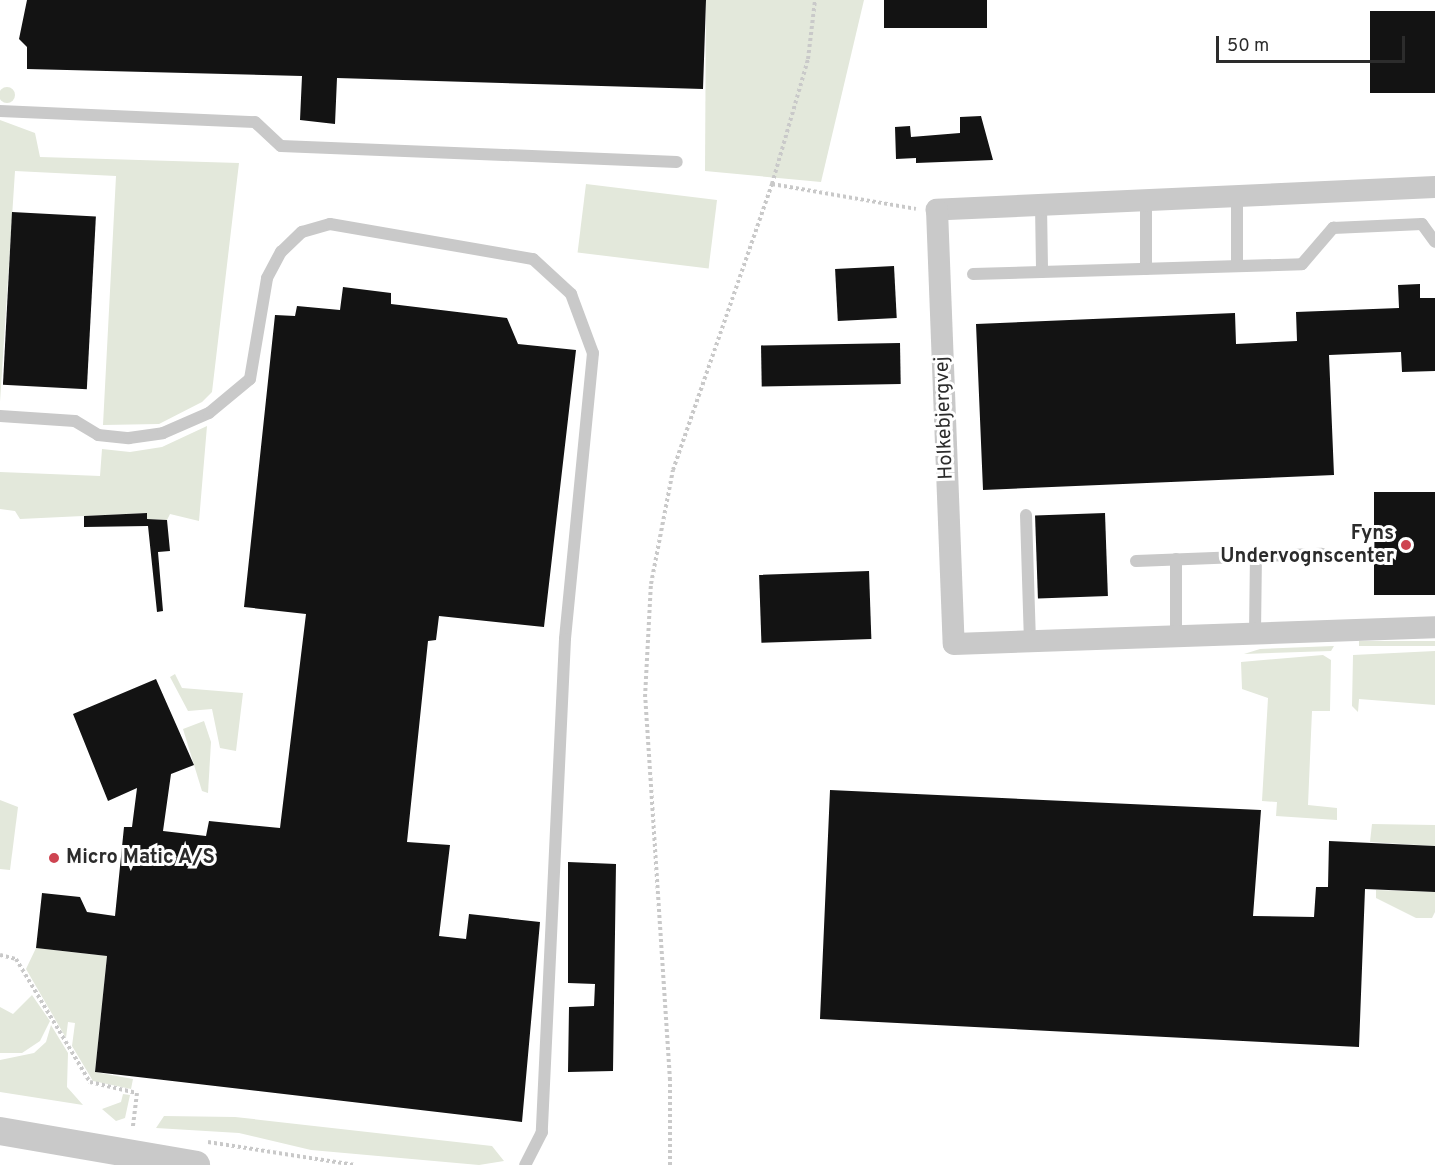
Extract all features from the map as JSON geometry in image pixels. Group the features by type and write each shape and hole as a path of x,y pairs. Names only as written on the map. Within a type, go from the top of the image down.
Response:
{"street":[{"path":"937,210 1435,187"},
{"name":"Holkebjergvej","path":"937,210 954,644 1435,627"},
{"path":"0,1131 178,1164"}],"lane":[{"path":"0,111 255,122 281,146 677,162"},
{"path":"1236,196 1238,266"},
{"path":"1146,200 1146,269"},
{"path":"1041,205 1042,272"},
{"path":"0,417 75,421 98,435 129,438 163,433 209,413 250,379 267,278 281,252 302,232 330,224 533,259 571,294 594,353 565,639 542,1132 525,1165"},
{"path":"973,274 1302,264 1333,228 1422,224 1435,242"},
{"path":"1026,515 1030,641"},
{"path":"1136,561 1322,554"},
{"path":"1255,634 1256,557"},
{"path":"1176,559 1176,636"}],"path":[{"path":"670,1165 670,1080 645,697 651,584 673,470 772,184 808,59 815,0"},
{"path":"772,184 885,208 937,210"},
{"path":"0,955 16,959 90,1082 137,1094 133,1127"}],"shaded area":[{"path":"706,0 864,0 821,182 705,171"},
{"path":"7,87 15,95 7,103 -1,95"},
{"path":"0,120 35,133 40,157 239,163 212,392 202,402 159,424 103,425 116,176 15,171 0,402"},
{"path":"586,184 717,200 709,269 578,252"},
{"path":"207,426 199,521 170,514 167,520 147,519 146,513 20,519 15,511 0,509 0,472 100,476 102,449 130,452 162,447"},
{"path":"1359,641 1435,641 1435,646 1359,646"},
{"path":"1334,646 1331,651 1244,654 1260,649"},
{"path":"1435,651 1435,705 1359,699 1358,712 1352,706 1353,655"},
{"path":"1323,655 1331,660 1330,711 1312,711 1308,805 1337,808 1337,820 1276,816 1277,802 1262,801 1268,698 1242,689 1241,662"},
{"path":"175,674 182,688 243,693 236,751 220,748 212,709 188,711 170,677"},
{"path":"204,721 211,742 208,793 202,791 183,729"},
{"path":"0,800 18,807 10,870 0,869"},
{"path":"1372,824 1435,825 1435,846 1370,842"},
{"path":"1376,890 1435,892 1435,912 1432,918 1416,918 1376,898"},
{"path":"36,948 107,956 95,1072 133,1079 131,1089 93,1081 72,1046 75,1023 68,1022 66,1038 26,969"},
{"path":"32,995 50,1021 40,1041 22,1053 0,1053 0,1007 13,1014"},
{"path":"51,1025 68,1053 67,1087 83,1105 0,1092 0,1060 34,1053 46,1042"},
{"path":"123,1094 130,1095 125,1118 116,1121 102,1109 121,1102"},
{"path":"164,1116 235,1117 492,1146 504,1161 479,1165 311,1150 239,1133 156,1128"}],"building":[{"path":"27,0 706,0 703,89 337,78 335,124 300,120 302,76 27,69 27,47 19,39"},
{"path":"884,0 987,0 987,28 884,28"},
{"path":"1370,11 1435,11 1435,93 1370,93"},
{"path":"981,116 993,160 916,163 916,158 896,159 895,127 910,126 911,137 960,133 960,117"},
{"path":"12,212 96,216 87,389 3,385"},
{"path":"894,266 897,318 838,321 835,269"},
{"path":"1420,284 1420,298 1435,298 1435,371 1402,372 1401,352 1329,355 1334,475 983,490 976,324 1235,313 1236,344 1297,341 1296,312 1399,308 1398,285"},
{"path":"343,287 391,293 391,304 507,318 518,344 576,350 544,627 439,616 436,640 428,641 407,842 450,845 439,936 466,939 469,914 540,922 522,1122 95,1072 107,956 36,948 42,893 80,897 87,912 115,916 124,827 132,827 137,788 108,801 73,714 156,679 194,765 171,774 163,831 206,836 209,821 280,828 306,614 244,607 275,315 295,316 297,306 340,310"},
{"path":"900,343 901,384 762,386 761,345"},
{"name":"Fyns Undervognscenter","path":"1374,492 1435,492 1435,595 1374,595"},
{"path":"147,513 147,519 167,520 170,551 158,552 163,611 157,612 148,526 84,527 84,516"},
{"path":"1105,513 1108,596 1038,598 1035,515"},
{"path":"869,571 871,639 761,643 759,575"},
{"path":"830,790 1261,810 1253,916 1314,917 1316,887 1328,887 1329,841 1435,846 1435,892 1365,889 1359,1047 820,1019"},
{"path":"568,862 616,864 613,1071 568,1072 569,1007 594,1006 595,984 568,983"}],"place":[{"name":"Fyns Undervognscenter","path":"1406,545"},
{"name":"Micro Matic A/S","path":"54,858"}]}
